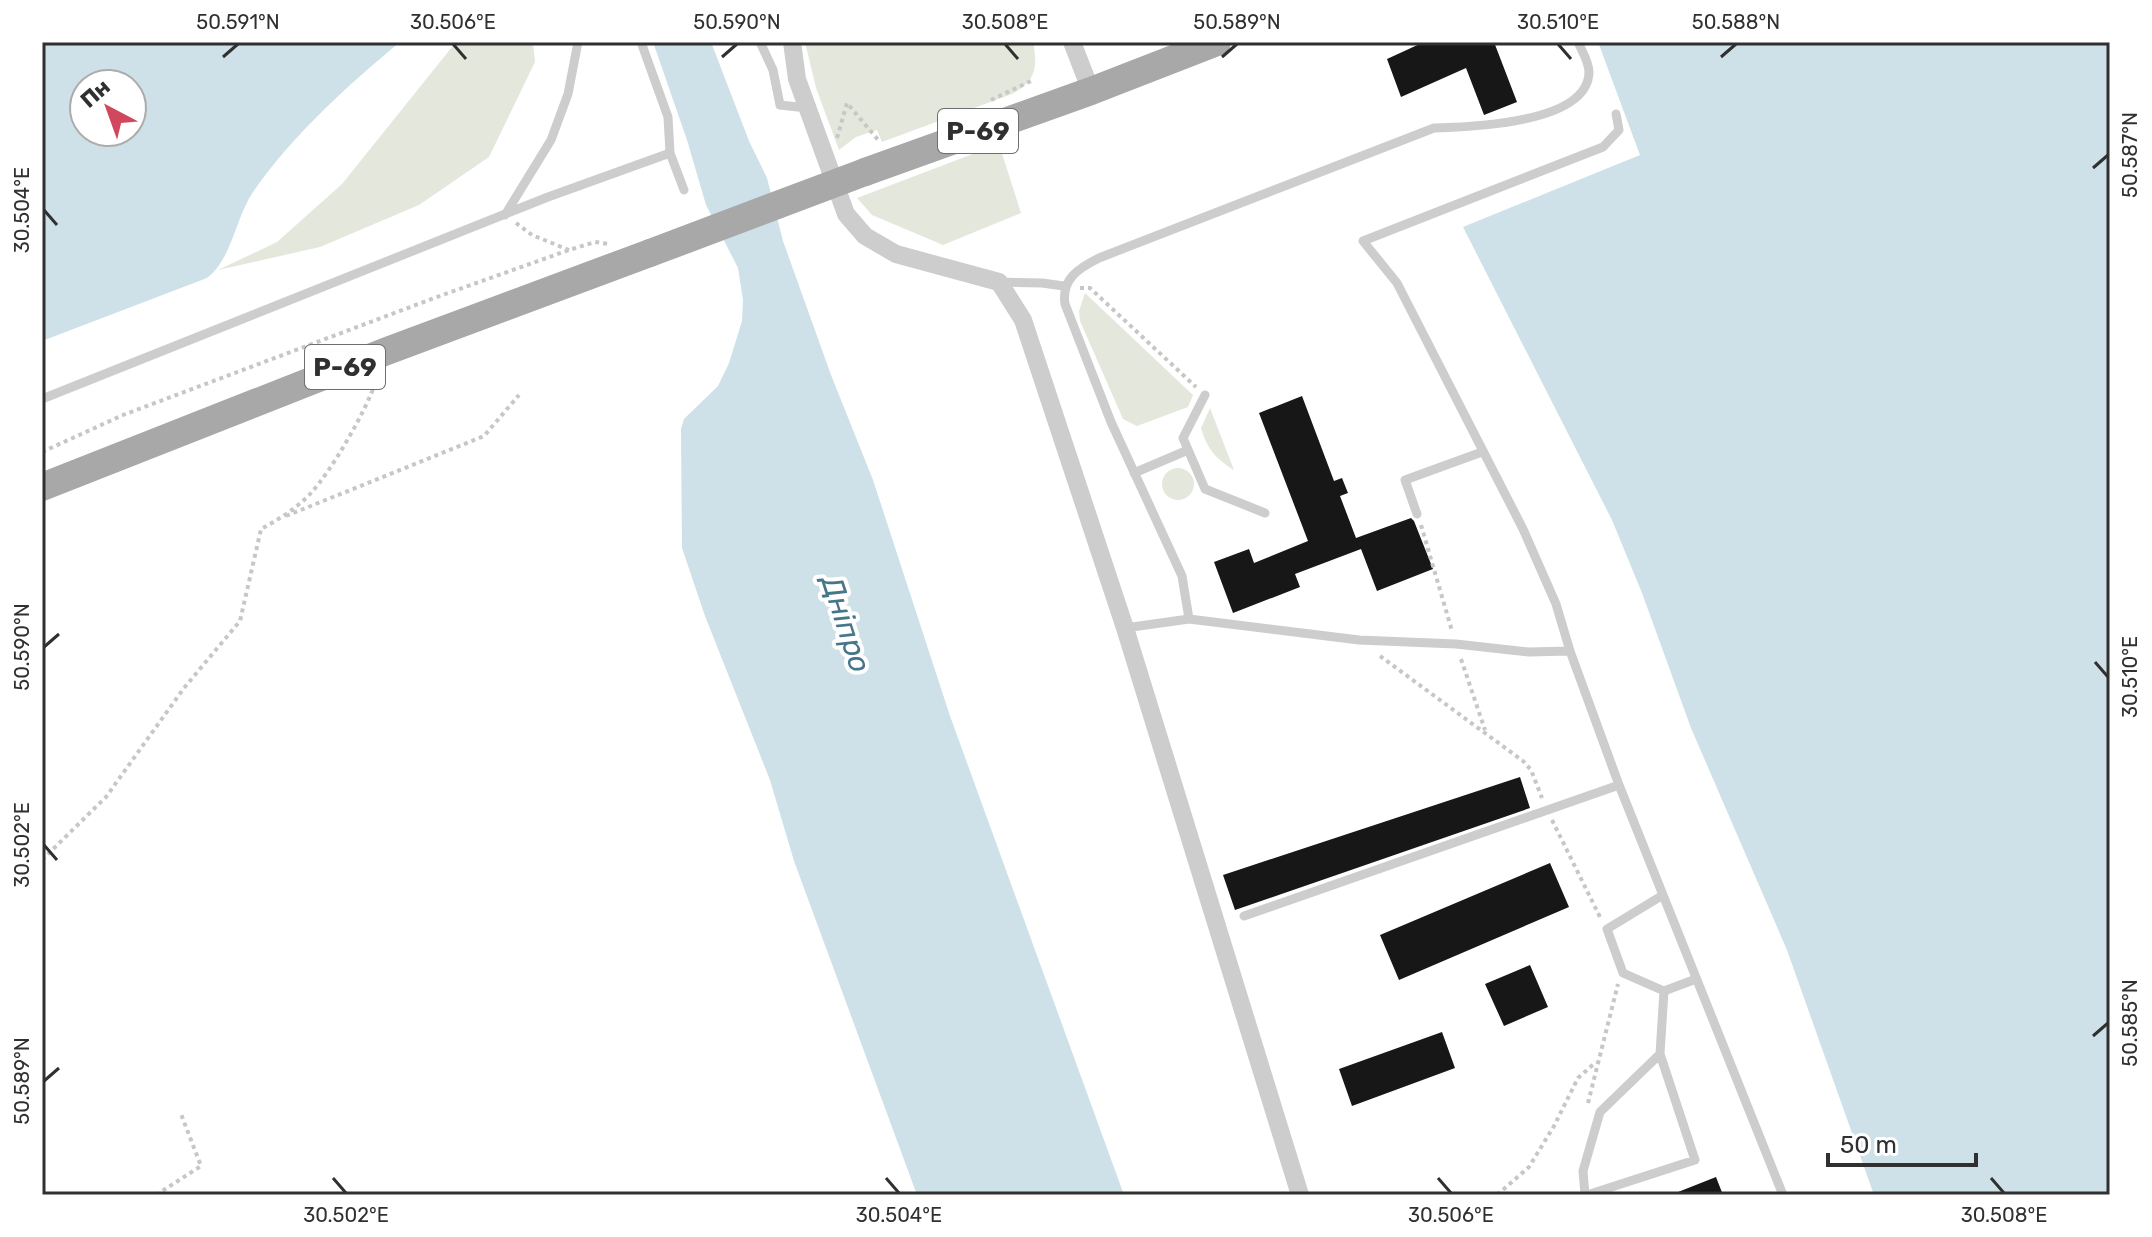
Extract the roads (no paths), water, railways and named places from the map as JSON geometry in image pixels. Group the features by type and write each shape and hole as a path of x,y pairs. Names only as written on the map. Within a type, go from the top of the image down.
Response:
{"main road":[{"name":"Р-69","path":"42,487 387,351 1217,42"}],"street":[{"path":"792,42 797,79 846,214 865,236 896,254 999,282 1023,320 1125,628 1300,1195"},
{"path":"1072,42 1091,91"}],"lane":[{"path":"505,215 551,140 568,94 578,42"},
{"path":"641,42 668,117 670,153 684,190"},
{"path":"760,42 773,70 780,105 807,108"},
{"path":"1189,619 1182,576 1111,422 1065,304 1064,286 1081,267 1099,258 1434,128 1487,126 1526,120 1566,103 1578,94 1589,73 1578,42"},
{"path":"1616,114 1619,130 1603,147 1363,241 1397,283 1544,571 1619,785 1783,1195"},
{"path":"42,399 505,215 670,153"},
{"path":"999,282 1064,286"},
{"path":"1205,395 1183,438 1205,489 1265,513"},
{"path":"1134,473 1188,450"},
{"path":"1417,514 1405,480 1482,452"},
{"path":"1125,628 1189,619 1359,640 1456,644 1529,652 1570,651"},
{"path":"1244,916 1619,785"},
{"path":"1663,895 1607,929 1623,973 1664,991 1696,979"},
{"path":"1660,1054 1600,1112 1583,1171 1586,1195 1695,1160 1660,1054 1664,991"}],"water":[{"path":"42,42 400,42 321,112 285,151 253,192 228,250 207,278 42,341"},
{"name":"Дніпро","path":"653,42 711,42 749,141 767,178 783,241 873,480 950,716 1124,1195 917,1195 794,861 770,780 705,616 682,548 681,429 684,419 718,386 742,321 743,300 738,268 706,205"},
{"path":"1598,42 2110,42 2110,1195 1874,1195 1787,950 1691,728 1612,520 1463,227 1640,155"}]}
